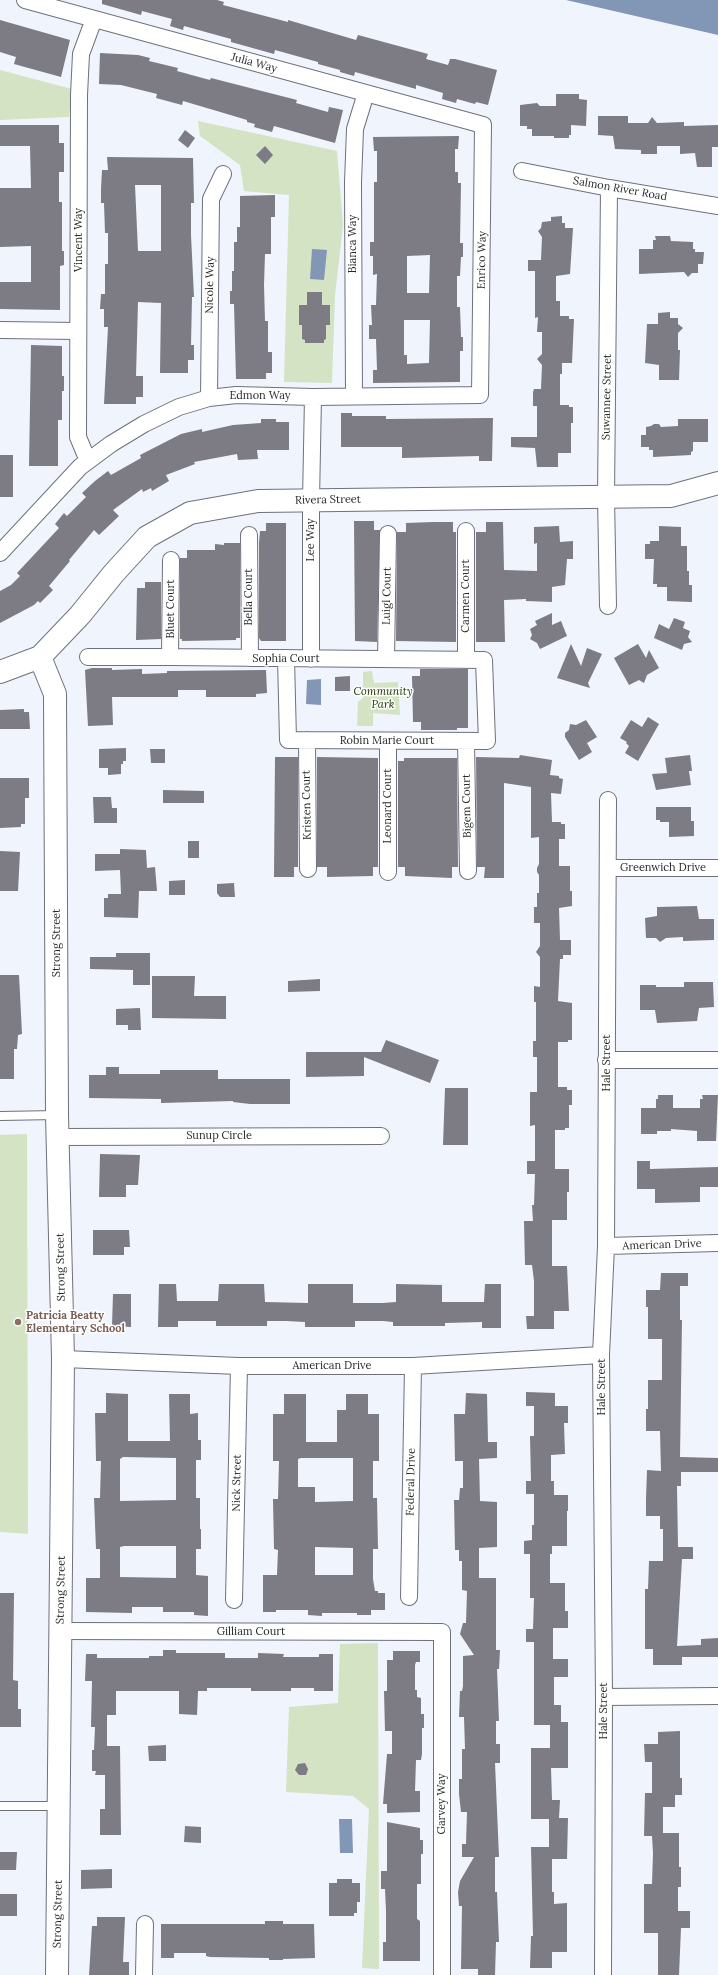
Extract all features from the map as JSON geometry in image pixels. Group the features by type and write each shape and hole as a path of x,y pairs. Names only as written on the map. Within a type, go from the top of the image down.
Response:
{"street":[{"name":"Julia Way","path":"25,0 483,125"},
{"name":"Vincent Way","path":"88,461 78,437 79,94 81,54 94,19"},
{"name":"Bianca Way","path":"354,396 353,182 355,129 366,93"},
{"name":"Enrico Way","path":"480,395 483,125"},
{"name":"Salmon River Road","path":"522,171 609,188 718,206"},
{"name":"Nicole Way","path":"209,398 211,200 223,174"},
{"name":"Suwannee Street","path":"608,606 606,497 609,188"},
{"path":"0,330 78,331"},
{"name":"Edmon Way","path":"0,553 40,508 88,461 111,444 144,424 179,407 209,398 236,395 313,397 480,395"},
{"name":"Lee Way","path":"311,659 311,500 313,397"},
{"name":"Rivera Street","path":"0,672 40,657 80,615 114,573 147,537 190,513 258,500 671,496 718,483"},
{"name":"Carmen Court","path":"466,531 466,660"},
{"name":"Luigl Court","path":"386,659 388,534"},
{"name":"Bella Court","path":"249,535 250,658"},
{"name":"Bluet Court","path":"170,658 171,560"},
{"name":"Strong Street","path":"40,657 55,694 57,1115 63,1359 57,1975"},
{"name":"Sophia Court","path":"88,657 484,660"},
{"name":"Robin Marie Court","path":"286,658 288,740 487,741 484,660"},
{"name":"Kristen Court","path":"307,740 308,869"},
{"name":"Leonard Court","path":"388,741 388,872"},
{"name":"Bigem Court","path":"466,741 468,871"},
{"name":"Hale Street","path":"603,1975 604,1697 601,1355 606,1246 608,800"},
{"name":"Greenwich Drive","path":"608,868 718,868"},
{"path":"606,1060 718,1060"},
{"name":"Sunup Circle","path":"58,1137 381,1136"},
{"name":"American Drive","path":"606,1246 718,1243"},
{"name":"American Drive","path":"63,1359 239,1366 413,1366 601,1355"},
{"name":"Nick Street","path":"234,1600 239,1366"},
{"name":"Federal Drive","path":"409,1597 413,1366"},
{"name":"Gilliam Court","path":"61,1631 442,1632"},
{"name":"Garvey Way","path":"442,1632 442,1975"},
{"path":"604,1697 718,1696"},
{"path":"144,1975 145,1924"}],"lane":[{"path":"0,1116 57,1115"},
{"path":"0,1806 59,1806"}],"green space":[{"path":"0,70 72,89 69,117 0,120"},
{"path":"198,121 337,151 343,225 335,296 332,383 284,382 289,195 244,191 240,165 200,136"},
{"name":"Community Park","path":"372,671 374,683 398,682 400,715 373,713 373,726 357,726 358,702 363,698 363,672"},
{"name":"Patricia Beatty Elementary School","path":"27,1134 28,1534 0,1532 0,1135"},
{"path":"378,1643 379,1969 362,1968 369,1809 353,1796 286,1792 289,1707 338,1703 340,1644"}],"water":[{"path":"566,0 718,0 718,35"},
{"path":"312,249 327,250 324,280 310,279"},
{"path":"321,679 321,705 306,704 307,680"},
{"path":"339,1819 352,1819 353,1853 340,1853"}],"building":[{"path":"102,0 217,0 224,2 223,5 288,22 288,20 356,40 358,35 428,54 426,59 448,65 450,59 455,59 497,70 488,105 476,102 475,104 457,99 456,103 442,99 443,93 416,85 416,89 355,72 354,76 340,72 340,70 318,64 318,62 275,50 274,54 231,42 231,39 184,26 183,30 170,26 172,19 142,11 141,15 102,4"},
{"path":"0,20 70,40 61,77 14,64 16,57 0,52"},
{"path":"100,53 138,55 150,58 149,61 178,68 177,71 297,100 296,103 328,112 329,107 343,110 335,143 274,126 272,132 254,127 255,124 247,122 247,120 183,101 182,105 156,98 157,94 121,85 99,84"},
{"path":"556,94 579,94 579,99 587,100 586,126 571,125 571,135 569,135 569,138 532,136 532,129 527,129 527,126 520,126 520,105 537,103 540,106 556,106"},
{"path":"598,116 628,116 628,123 648,123 652,117 657,123 684,122 684,126 718,125 718,147 712,147 712,167 697,167 695,153 680,154 680,146 657,146 657,154 641,154 641,150 615,149 613,136 598,135"},
{"path":"0,125 59,125 59,143 64,143 64,172 59,172 59,202 62,202 62,251 64,251 64,265 60,266 60,310 0,309 0,282 31,282 31,246 0,247 0,188 31,188 30,146 0,146"},
{"path":"185,130 195,138 188,148 178,140"},
{"path":"459,136 458,149 455,149 455,172 458,172 458,183 461,183 460,243 463,243 463,257 461,257 460,276 457,276 457,307 460,307 461,337 463,337 463,351 460,351 460,382 373,383 373,370 377,370 376,339 369,339 369,325 372,325 371,305 376,305 377,274 373,275 373,256 370,256 370,242 374,242 374,182 377,182 377,151 374,151 373,137","holes":["430,255 429,293 407,293 407,256","404,320 430,320 429,363 407,364 407,355 404,355"]},
{"path":"265,146 273,155 265,164 256,155"},
{"path":"107,157 193,158 194,203 191,203 191,235 194,297 192,297 191,345 194,345 194,360 188,360 188,373 160,373 161,303 138,302 136,376 143,376 143,397 136,397 136,404 104,404 108,327 104,327 104,309 100,309 101,294 105,294 105,264 108,264 108,233 105,233 104,203 101,203 101,189 102,170 108,170","holes":["135,185 161,185 161,251 138,251"]},
{"path":"275,195 275,217 271,217 271,254 265,254 264,285 265,321 268,321 268,352 272,352 272,373 266,373 266,379 236,379 234,304 230,304 230,291 232,291 232,271 234,271 234,242 237,242 237,227 240,227 240,196"},
{"path":"562,216 562,223 565,223 565,228 573,228 570,274 556,276 556,301 560,301 560,316 569,316 569,319 574,319 572,363 562,363 562,374 560,374 560,405 569,405 569,407 573,407 573,423 571,423 571,453 558,453 558,467 537,467 535,448 511,447 511,437 537,437 537,406 533,406 533,392 534,389 541,389 542,365 537,359 542,354 542,332 537,332 538,317 535,318 535,271 528,271 528,260 541,260 542,237 538,231 541,228 542,222 551,221 551,217"},
{"path":"655,236 670,236 671,241 693,242 693,249 695,249 695,252 704,252 703,264 698,264 698,273 692,273 688,277 684,272 639,274 639,249 653,249 653,240 656,240"},
{"path":"307,292 322,292 322,305 330,305 330,325 326,325 326,339 324,340 324,343 305,343 305,340 302,339 302,325 299,325 299,305 307,305"},
{"path":"670,312 670,318 678,318 678,324 683,328 678,333 678,350 680,350 679,380 659,380 659,365 645,363 647,324 658,324 658,313"},
{"path":"31,345 62,346 62,376 64,376 64,391 62,391 62,420 58,420 58,466 29,466"},
{"path":"341,413 352,413 352,416 386,416 386,419 493,418 492,461 479,461 479,456 402,458 402,447 341,447"},
{"path":"261,419 276,419 276,422 289,422 289,450 257,450 258,459 238,460 237,454 194,462 195,464 166,475 169,481 152,491 151,488 143,492 142,489 113,510 119,516 99,535 94,530 49,586 53,590 40,603 38,601 34,605 0,623 0,591 11,585 20,576 17,573 59,528 55,524 64,513 67,516 86,497 82,493 95,481 108,471 111,475 141,458 140,455 181,434 202,429 202,432 233,425 261,423"},
{"path":"678,419 708,419 708,442 693,442 693,451 691,452 691,455 653,457 653,450 649,450 649,447 641,447 641,435 646,435 646,427 654,424 659,424 661,427 678,426"},
{"path":"0,455 13,455 13,497 0,497"},
{"path":"354,521 374,521 374,530 380,530 377,642 355,641"},
{"path":"453,522 453,532 456,532 456,642 396,641 397,532 406,532 406,523"},
{"path":"486,522 503,522 504,570 537,571 537,543 534,544 534,527 559,526 560,542 573,541 573,559 567,559 565,585 552,587 552,602 526,601 526,599 504,600 505,642 476,642 476,532 486,532"},
{"path":"266,523 286,523 286,641 261,641 259,638 259,543 260,531 266,531"},
{"path":"659,526 681,527 681,546 687,546 687,571 689,571 689,585 692,585 692,602 667,601 667,587 657,587 657,584 653,584 654,559 645,559 645,544 650,544 650,541 659,541"},
{"path":"224,543 240,543 240,638 236,638 236,640 182,641 182,639 180,639 180,558 187,558 187,550 215,550 215,544 224,545"},
{"path":"145,582 161,582 161,639 136,640 137,588 145,588"},
{"path":"552,613 552,625 561,621 567,636 540,649 537,643 530,639 532,635 530,629 537,625 535,621"},
{"path":"674,618 685,622 683,628 690,631 688,637 692,642 684,644 682,650 654,638 659,624 669,629"},
{"path":"571,644 581,666 587,648 602,654 588,683 590,688 557,678"},
{"path":"638,644 646,658 649,650 659,668 647,675 644,683 639,680 629,685 614,658"},
{"path":"92,668 112,668 112,670 142,669 142,674 167,673 167,671 266,670 267,693 256,694 256,697 206,697 206,690 178,690 178,697 112,697 113,725 88,726 85,670"},
{"path":"420,669 468,669 468,728 457,728 457,730 421,730 421,722 413,722 412,676 420,676"},
{"path":"350,676 350,691 335,691 335,677"},
{"path":"24,709 24,712 29,712 30,729 0,729 0,710"},
{"path":"648,717 659,724 638,761 625,753 629,746 626,743 627,742 620,738 631,720 642,727"},
{"path":"586,720 597,737 587,743 592,752 579,760 565,737 565,733 569,730 570,724 576,725"},
{"path":"126,748 126,761 123,761 123,764 121,764 121,774 108,775 108,768 99,768 99,749"},
{"path":"150,749 165,749 165,763 151,763"},
{"path":"520,755 552,760 550,775 559,776 559,778 563,779 561,794 551,793 552,822 561,822 561,824 565,824 565,839 559,839 559,866 570,866 570,891 572,891 572,906 559,908 560,940 571,940 571,955 563,955 563,959 560,959 558,1001 572,1003 572,1040 568,1040 568,1042 558,1042 558,1087 567,1087 567,1090 572,1090 572,1105 569,1105 569,1128 565,1128 565,1130 555,1130 555,1169 569,1169 569,1192 567,1192 567,1220 552,1220 552,1266 567,1266 569,1311 554,1311 554,1329 527,1329 526,1316 534,1316 534,1281 532,1265 525,1265 524,1221 533,1221 532,1205 534,1205 535,1174 527,1174 527,1161 535,1161 535,1125 530,1126 530,1092 537,1092 537,1057 533,1057 533,1041 536,1041 536,1002 534,1002 534,986 540,987 540,957 536,952 540,946 540,923 534,923 534,907 537,907 537,893 539,893 539,875 537,868 539,864 539,837 531,838 531,787 504,783 504,878 484,878 485,867 477,867 476,757 519,758"},
{"path":"690,755 692,771 689,771 691,785 656,790 652,774 667,773 665,758"},
{"path":"275,757 298,757 298,867 294,867 294,877 274,877"},
{"path":"317,757 378,758 378,867 373,867 373,876 327,877 327,867 317,867"},
{"path":"404,758 457,758 458,867 452,867 452,878 405,876 405,867 398,867 398,761 404,761"},
{"path":"0,778 29,778 29,798 25,798 25,824 21,824 21,827 0,828"},
{"path":"163,790 204,791 204,803 163,803"},
{"path":"93,797 111,797 112,808 117,808 117,823 94,823"},
{"path":"656,807 691,807 691,821 694,821 694,836 669,837 669,822 660,822 660,820 656,820"},
{"path":"188,841 199,841 199,858 188,858"},
{"path":"120,849 146,850 147,868 155,867 157,891 139,891 138,918 104,917 104,898 108,898 108,894 121,894 120,870 95,871 95,854 120,854"},
{"path":"0,851 20,852 18,891 0,891"},
{"path":"185,880 185,895 169,895 169,881"},
{"path":"234,883 235,897 220,897 217,893 217,884"},
{"path":"697,906 699,919 714,919 714,940 683,941 683,937 666,938 660,942 656,938 646,938 645,918 657,916 657,907"},
{"path":"116,953 150,953 150,985 133,985 133,970 90,969 90,957 116,957"},
{"path":"0,975 19,975 22,1034 18,1035 17,1049 14,1049 14,1079 0,1079"},
{"path":"152,976 195,976 194,996 226,996 226,1019 152,1018"},
{"path":"320,979 320,991 288,992 288,981"},
{"path":"684,982 713,982 714,1007 699,1008 697,1021 657,1023 655,1010 640,1010 640,985 656,985 656,987 684,987"},
{"path":"140,1008 141,1030 128,1030 128,1025 116,1025 116,1009"},
{"path":"386,1040 439,1060 430,1083 364,1057 364,1076 306,1077 306,1052 381,1052"},
{"path":"106,1067 119,1067 119,1074 160,1074 160,1070 218,1070 218,1079 290,1079 290,1104 250,1104 233,1101 161,1103 161,1099 89,1098 89,1075 106,1075"},
{"path":"445,1088 468,1088 468,1145 443,1145"},
{"path":"658,1095 673,1095 673,1108 700,1108 700,1099 703,1099 702,1095 718,1095 716,1141 697,1141 697,1131 671,1129 671,1131 657,1131 657,1134 641,1134 641,1108 656,1108 656,1099 658,1099"},
{"path":"100,1154 140,1155 138,1185 126,1185 126,1197 99,1197"},
{"path":"637,1161 650,1161 650,1169 718,1167 718,1187 700,1187 700,1202 655,1203 655,1189 637,1189"},
{"path":"93,1230 129,1230 130,1247 124,1247 124,1255 93,1255"},
{"path":"661,1273 688,1273 688,1286 680,1286 680,1320 682,1320 680,1457 718,1458 718,1472 681,1472 681,1486 677,1486 678,1547 693,1547 693,1559 682,1559 677,1646 701,1645 701,1639 718,1638 718,1657 682,1657 682,1665 653,1665 653,1649 645,1649 645,1589 648,1589 649,1561 663,1561 663,1529 660,1529 660,1516 646,1516 647,1470 661,1471 660,1431 646,1431 646,1409 648,1409 648,1380 662,1380 662,1339 648,1339 648,1307 646,1307 646,1290 660,1290"},
{"path":"159,1284 176,1284 177,1301 218,1301 219,1284 264,1284 265,1302 308,1303 308,1284 353,1284 353,1303 383,1303 396,1302 396,1284 442,1285 442,1302 484,1302 485,1284 501,1284 501,1328 482,1328 482,1322 445,1323 445,1326 393,1326 393,1322 383,1321 355,1321 355,1327 305,1327 305,1322 286,1321 267,1321 267,1326 216,1326 216,1321 178,1321 178,1327 158,1327"},
{"path":"113,1294 131,1294 131,1327 112,1326"},
{"path":"526,1392 555,1393 555,1406 568,1406 568,1423 564,1423 565,1454 551,1455 551,1481 554,1481 554,1495 568,1495 567,1546 552,1546 552,1554 550,1554 550,1583 565,1583 565,1611 568,1611 568,1628 553,1628 553,1659 568,1659 568,1677 554,1677 554,1705 561,1705 561,1722 568,1722 568,1768 551,1768 552,1800 560,1800 559,1818 568,1818 567,1859 552,1859 552,1892 554,1892 554,1904 567,1903 567,1952 552,1952 552,1968 530,1968 531,1936 533,1936 531,1847 549,1847 549,1819 531,1819 531,1748 550,1748 550,1725 534,1725 534,1642 526,1642 526,1629 533,1629 534,1598 530,1598 530,1554 524,1554 524,1541 532,1540 532,1525 534,1525 534,1494 526,1494 526,1481 531,1481 530,1436 534,1436 534,1406 526,1406"},
{"path":"106,1393 128,1394 128,1441 170,1441 169,1394 190,1394 190,1414 198,1413 198,1440 201,1440 201,1460 196,1460 196,1498 200,1498 201,1549 196,1549 196,1575 208,1576 208,1616 194,1615 194,1612 163,1612 163,1607 132,1607 132,1613 86,1612 86,1578 100,1578 100,1549 96,1549 94,1498 100,1498 101,1461 96,1461 95,1413 106,1413","holes":["123,1457 176,1458 176,1500 120,1501 120,1459","176,1546 176,1578 120,1577 120,1547"]},
{"path":"466,1393 487,1394 488,1442 497,1442 497,1458 479,1459 480,1501 497,1502 497,1547 479,1548 479,1578 496,1578 496,1650 500,1650 499,1669 497,1669 499,1721 496,1721 496,1744 500,1744 500,1763 495,1763 499,1857 495,1857 495,1892 497,1892 499,1942 496,1942 495,1975 478,1975 478,1969 461,1969 462,1906 459,1906 458,1892 460,1881 474,1857 462,1857 462,1844 466,1844 467,1812 461,1812 459,1794 459,1779 462,1779 462,1749 465,1749 464,1717 459,1717 460,1691 462,1691 463,1686 463,1656 474,1655 460,1634 463,1623 466,1623 467,1591 462,1590 462,1561 459,1561 459,1550 455,1550 454,1500 459,1500 460,1488 463,1488 463,1461 455,1461 454,1414 465,1414"},
{"path":"284,1394 306,1394 306,1442 337,1442 337,1410 346,1410 346,1394 368,1394 368,1414 379,1414 379,1461 373,1461 373,1498 377,1498 378,1549 373,1549 373,1579 375,1591 378,1591 378,1593 385,1593 385,1610 371,1610 371,1615 357,1615 357,1613 322,1613 322,1616 308,1615 308,1610 276,1610 276,1612 263,1612 263,1575 277,1575 278,1550 274,1549 273,1499 278,1499 279,1461 273,1461 273,1414 284,1414","holes":["353,1458 353,1501 315,1502 315,1487 298,1487 298,1459","315,1547 353,1548 353,1575 315,1575"]},
{"path":"0,1593 14,1593 13,1680 18,1681 18,1709 21,1709 21,1727 0,1727"},
{"path":"163,1650 176,1650 176,1653 225,1653 225,1658 258,1658 258,1653 284,1654 283,1657 319,1657 319,1654 333,1654 333,1691 314,1691 314,1688 291,1688 291,1691 251,1691 251,1688 207,1688 207,1691 198,1691 197,1715 179,1714 179,1691 116,1691 116,1715 107,1715 107,1746 120,1746 121,1835 100,1835 100,1809 105,1809 105,1775 95,1775 96,1771 92,1771 92,1750 94,1750 95,1727 91,1727 92,1681 85,1681 86,1654 97,1654 97,1658 149,1658 149,1656 163,1656"},
{"path":"393,1651 420,1651 420,1662 416,1662 415,1665 415,1690 417,1690 417,1697 421,1698 421,1714 424,1714 424,1728 422,1728 421,1760 416,1760 415,1791 420,1791 420,1812 387,1813 387,1804 383,1804 387,1754 392,1754 392,1731 385,1731 384,1691 387,1691 387,1660 393,1660"},
{"path":"680,1731 680,1778 682,1778 682,1795 675,1795 675,1807 663,1807 663,1833 679,1833 679,1867 681,1867 681,1887 678,1887 678,1911 690,1911 690,1928 681,1928 679,1975 658,1975 658,1933 644,1933 644,1884 652,1884 653,1853 652,1836 644,1836 645,1793 652,1793 652,1762 645,1762 644,1744 658,1744 658,1732"},
{"path":"166,1745 166,1761 149,1761 148,1746"},
{"path":"305,1763 308,1769 306,1775 299,1775 295,1770 298,1764"},
{"path":"387,1822 420,1828 420,1840 423,1840 423,1854 421,1854 421,1884 417,1884 417,1919 420,1921 420,1961 383,1961 383,1942 386,1942 386,1911 385,1889 381,1889 381,1871 387,1871"},
{"path":"185,1826 201,1827 201,1843 184,1842"},
{"path":"0,1852 17,1852 16,1870 0,1870"},
{"path":"112,1869 112,1888 81,1889 81,1870"},
{"path":"337,1879 352,1879 352,1883 360,1883 360,1902 357,1902 357,1913 354,1913 354,1916 329,1916 329,1883 337,1883"},
{"path":"0,1894 17,1894 17,1916 0,1916"},
{"path":"97,1917 125,1917 123,1962 129,1962 129,1975 89,1975 92,1926 97,1926"},
{"path":"265,1921 283,1921 283,1924 314,1924 315,1958 269,1960 269,1958 210,1957 206,1956 206,1953 174,1953 174,1958 161,1958 161,1924 265,1924"}],"place":[{"name":"Patricia Beatty Elementary School","path":"18,1322"}]}
